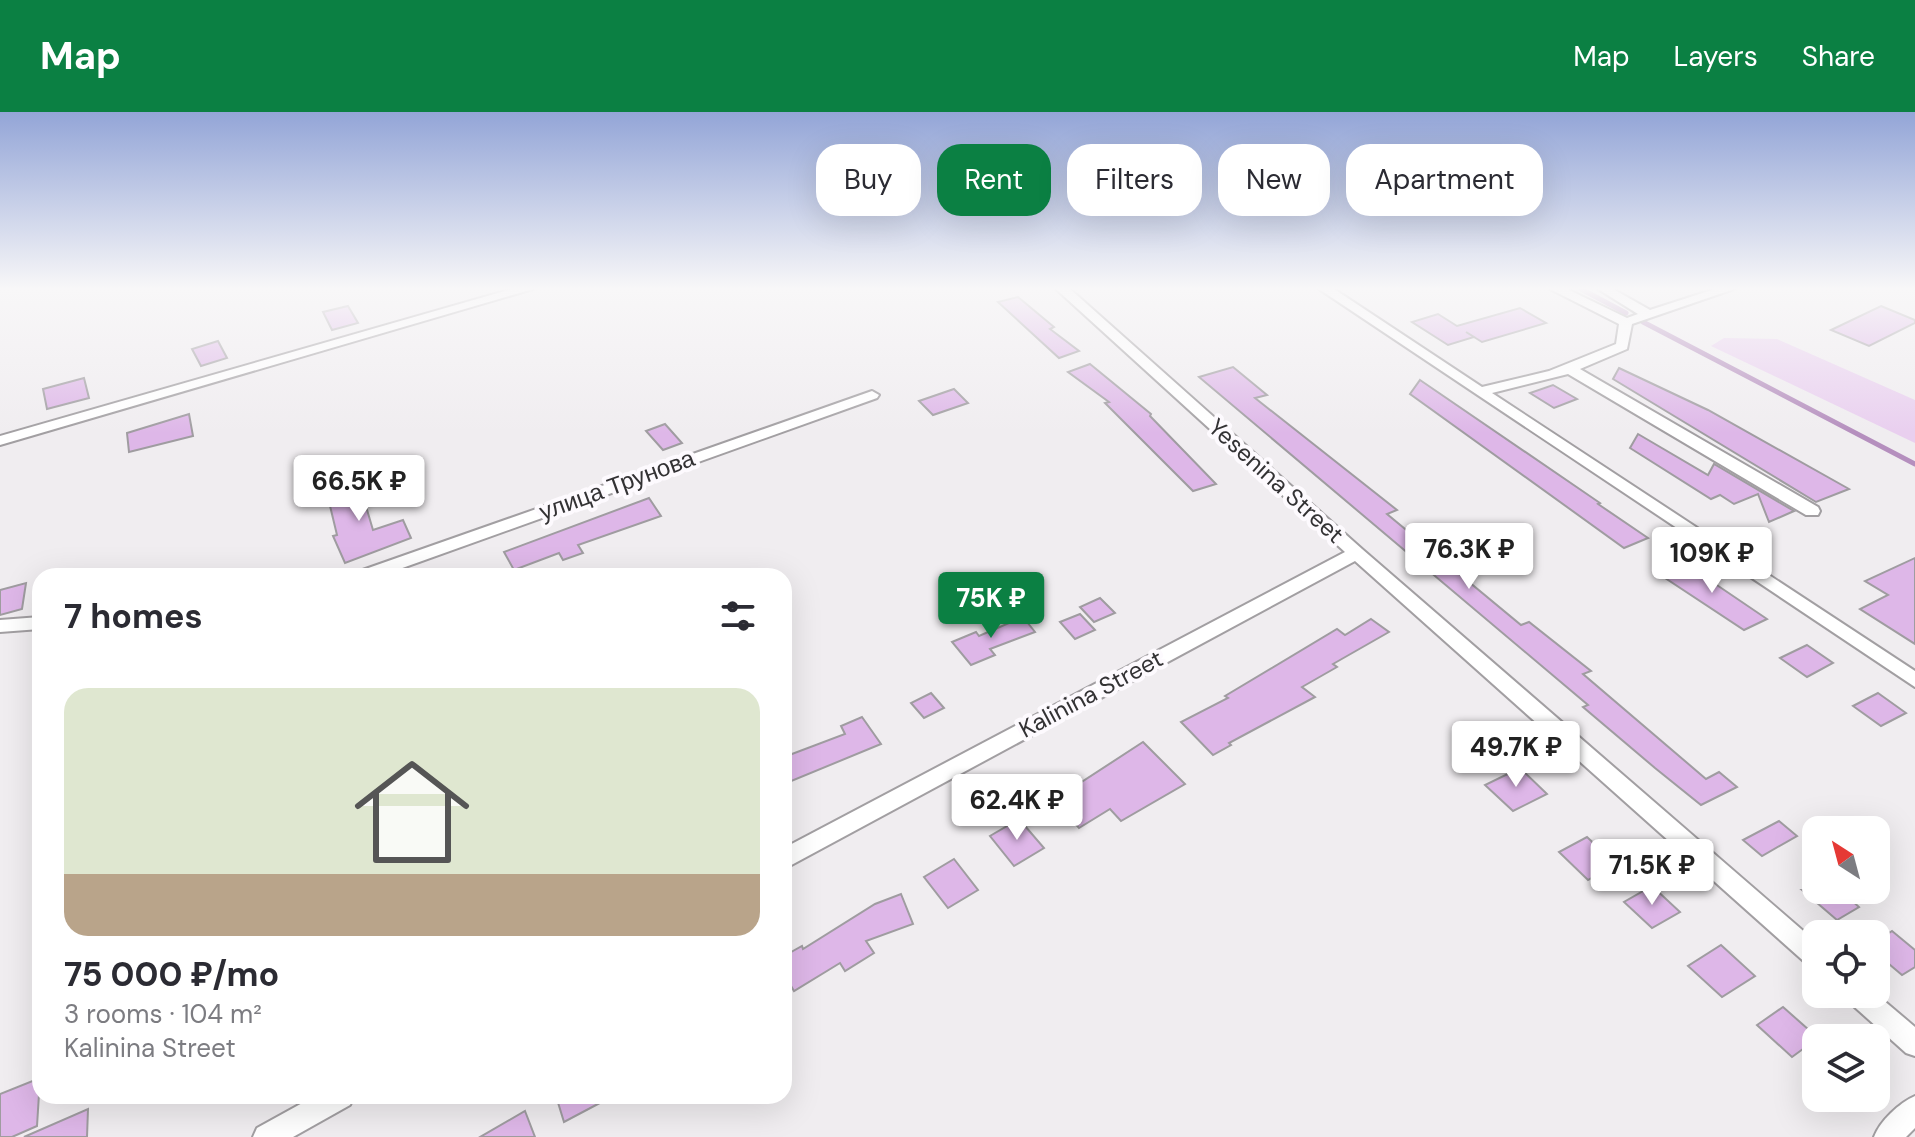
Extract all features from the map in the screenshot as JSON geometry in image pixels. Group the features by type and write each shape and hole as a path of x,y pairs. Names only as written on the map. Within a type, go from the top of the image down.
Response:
{"street":[{"path":"0,441 361,337"},
{"name":"Yesenina Street","path":"1115,337 1802,945"},
{"path":"1398,337 1915,680"},
{"path":"1481,391 1510,386 1602,357 1622,346 1624,337"},
{"path":"1566,367 1812,511"},
{"name":"улица Трунова","path":"385,568 872,395"},
{"name":"Kalinina Street","path":"792,855 1356,553"},
{"path":"0,626 32,624"},
{"path":"1874,1008 1915,1044"},
{"path":"266,1137 326,1104"},
{"path":"1887,1137 1915,1109"}],"shaded area":[{"path":"1724,338 1777,339 1915,400 1915,443 1711,346"}],"building":[{"path":"1036,337 1060,337 1079,351 1059,358"},
{"path":"1435,337 1499,337 1482,342 1474,337 1448,345"},
{"path":"1847,337 1887,337 1869,346"},
{"path":"218,341 227,358 201,366 192,349"},
{"path":"1090,364 1151,414 1216,484 1193,491 1105,403 1109,402 1068,372"},
{"path":"1233,367 1267,395 1255,398 1397,510 1387,514 1521,625 1529,622 1591,671 1583,674 1706,779 1719,772 1737,787 1701,805 1655,768 1583,707 1588,705 1199,377"},
{"path":"1619,368 1708,410 1849,489 1816,502 1613,379"},
{"path":"84,378 89,398 47,409 43,389"},
{"path":"1420,380 1648,538 1624,548 1410,394"},
{"path":"1553,385 1577,399 1554,408 1530,393"},
{"path":"954,389 968,403 933,415 919,401"},
{"path":"189,414 193,436 129,452 127,433"},
{"path":"665,424 682,443 663,450 646,431"},
{"path":"1638,434 1708,475 1714,464 1794,511 1769,522 1758,494 1734,504 1720,495 1711,499 1630,448"},
{"path":"357,476 373,530 403,520 411,538 345,563 333,536 337,535 325,485"},
{"path":"649,498 661,516 578,545 583,553 563,560 559,553 513,568 504,552"},
{"path":"1915,558 1915,644 1860,609 1888,595 1865,581"},
{"path":"1684,561 1767,619 1744,630 1656,572"},
{"path":"26,583 22,609 0,615 0,590"},
{"path":"1100,598 1115,613 1094,622 1080,607"},
{"path":"1080,614 1095,630 1075,639 1060,622"},
{"path":"1023,617 1035,632 990,649 995,655 971,665 952,642 976,632 979,636"},
{"path":"1371,619 1389,632 1333,664 1337,667 1302,687 1315,697 1229,743 1231,745 1213,755 1181,722 1228,698 1225,696 1337,629 1345,635"},
{"path":"1807,645 1833,663 1807,677 1780,658"},
{"path":"931,693 944,708 924,718 911,703"},
{"path":"1878,693 1906,713 1881,726 1853,706"},
{"path":"862,717 881,744 792,781 792,754 845,734 841,726"},
{"path":"1143,742 1185,784 1121,821 1110,809 1079,828 1054,800"},
{"path":"1520,768 1547,794 1513,811 1485,785"},
{"path":"1019,819 1044,848 1014,866 990,836"},
{"path":"1779,821 1797,836 1762,856 1743,840"},
{"path":"1587,837 1616,864 1588,880 1559,852"},
{"path":"954,859 978,890 948,908 924,877"},
{"path":"1652,886 1680,912 1652,928 1624,902"},
{"path":"901,894 913,924 866,941 874,953 845,971 840,963 794,991 792,952 802,946 803,949 875,904"},
{"path":"1818,904 1856,904 1859,907 1837,920"},
{"path":"1890,932 1915,950 1915,967 1902,975 1890,965"},
{"path":"1721,945 1755,976 1722,997 1688,966"},
{"path":"1783,1007 1802,1024 1802,1050 1792,1057 1757,1025"},
{"path":"32,1081 32,1104 38,1104 37,1126 12,1137 0,1137 0,1094"},
{"path":"558,1104 598,1104 564,1122"},
{"path":"88,1109 87,1137 24,1137"},
{"path":"525,1111 535,1137 480,1137"}],"waterway":[{"path":"1671,337 1915,464"}]}
